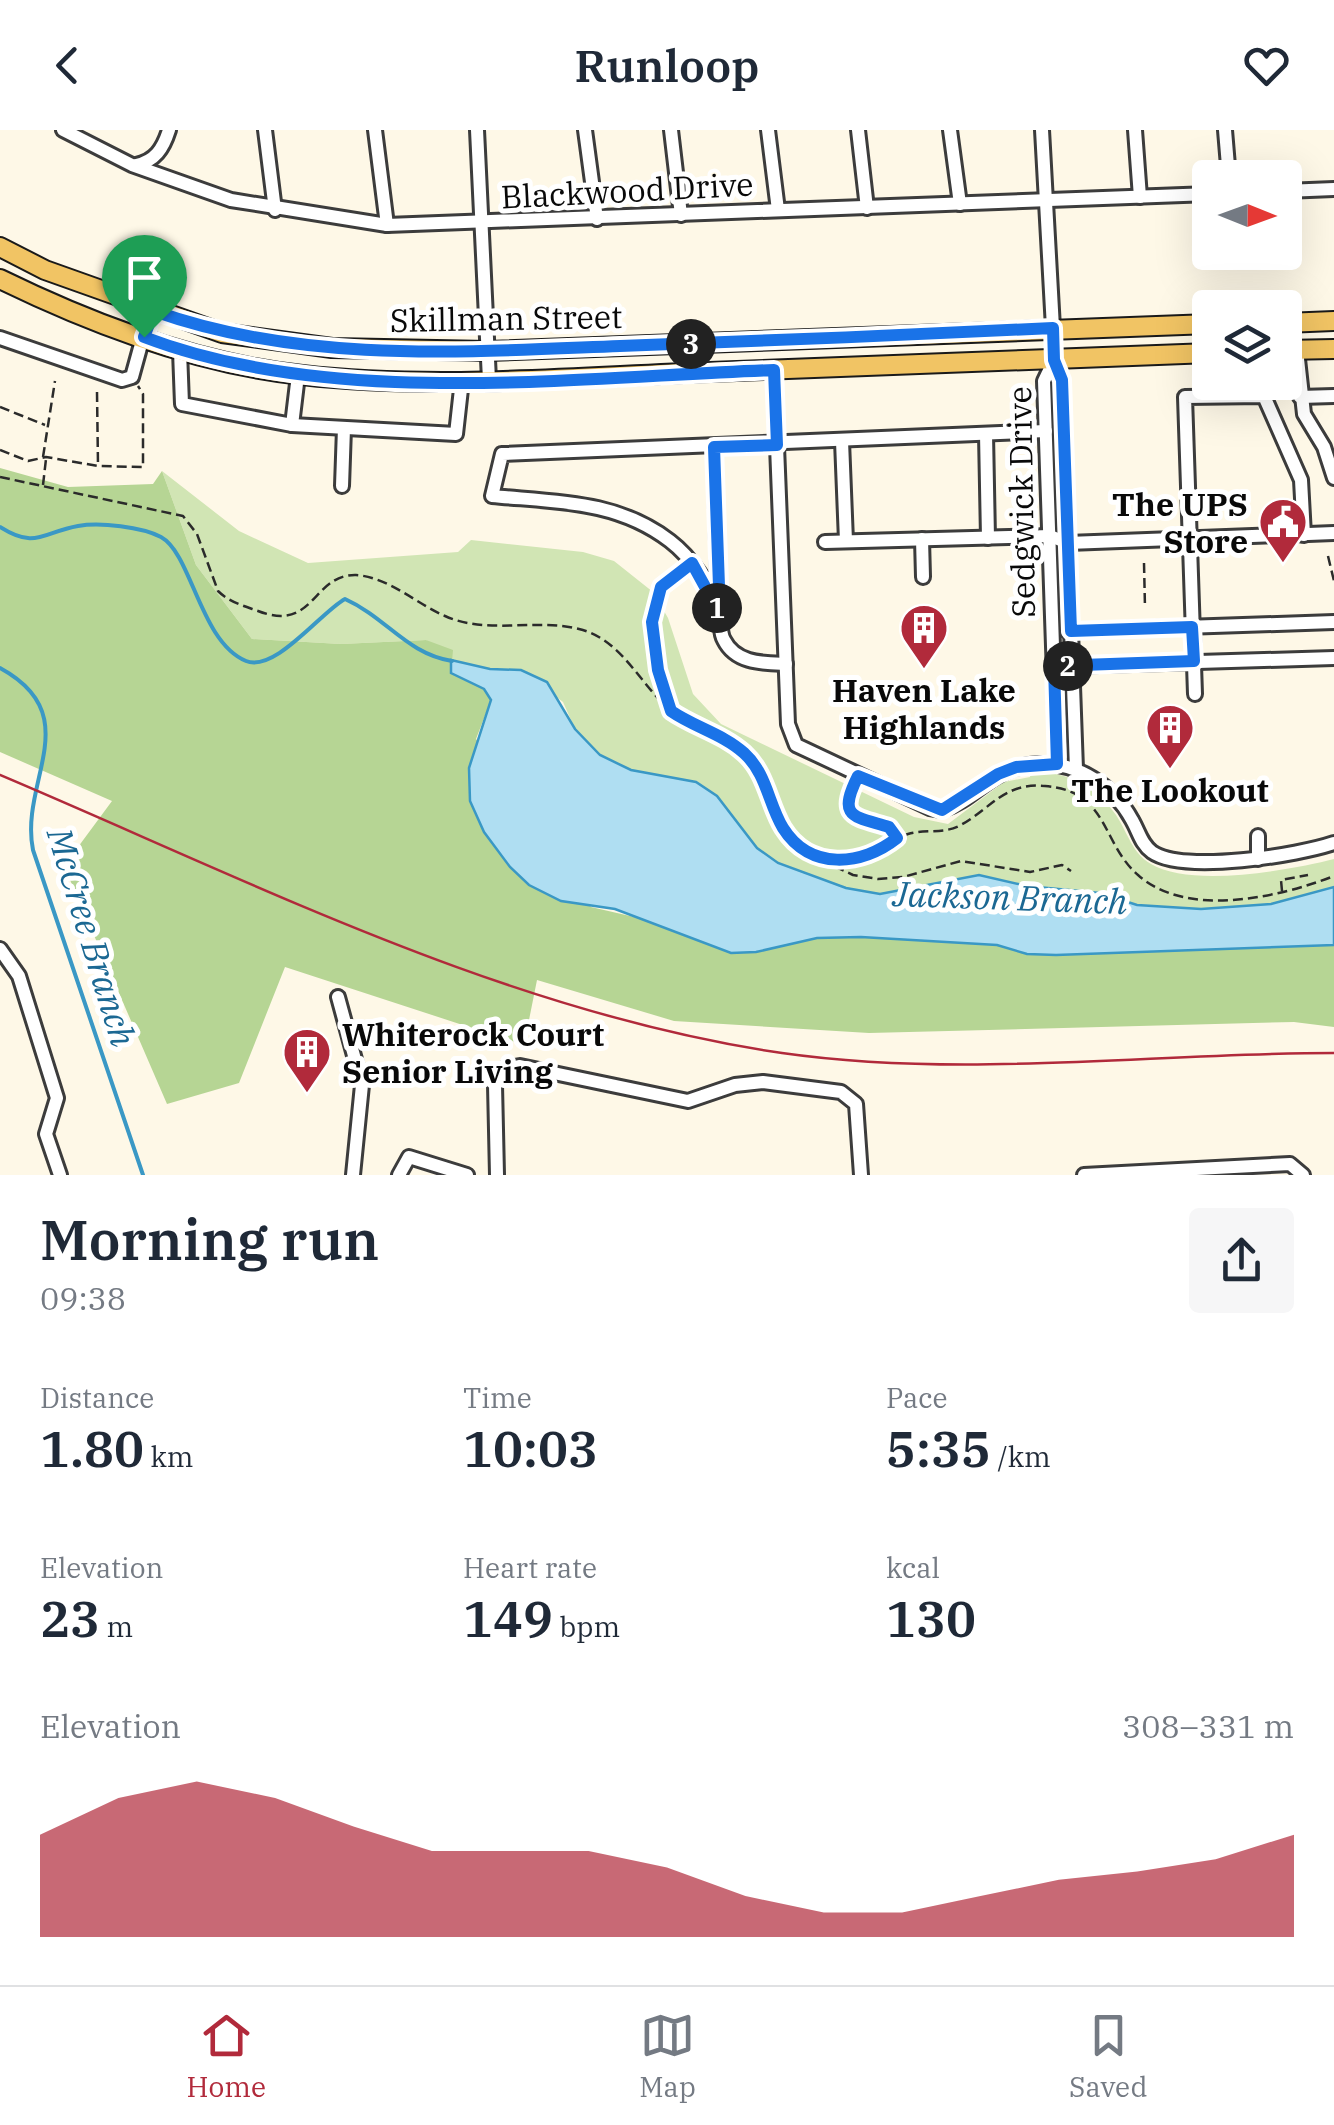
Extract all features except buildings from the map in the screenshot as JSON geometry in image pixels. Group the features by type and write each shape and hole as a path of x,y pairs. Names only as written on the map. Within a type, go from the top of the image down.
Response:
{"main road":[{"name":"Skillman Street","path":"0,247 44,270 222,333 332,348 488,351 1192,324"},
{"name":"Skillman Street","path":"0,279 95,322 180,351 298,375 489,380 1192,355"},
{"path":"144,337 154,311"},
{"path":"1302,322 1334,321"},
{"name":"Sedgwick Drive","path":"1053,328 1054,360"},
{"path":"773,341 774,370"},
{"path":"1302,350 1334,349"}],"street":[{"name":"Blackwood Drive","path":"63,130 132,165 230,200 387,225 483,225 1192,195"},
{"path":"132,165 149,162 163,148 169,130"},
{"path":"265,130 276,210"},
{"path":"375,130 387,225"},
{"path":"476,130 489,380"},
{"path":"585,130 597,220"},
{"path":"671,130 681,216"},
{"path":"768,130 778,210"},
{"path":"858,130 868,208"},
{"path":"950,130 960,204"},
{"name":"Sedgwick Drive","path":"1042,130 1053,328"},
{"path":"1135,130 1140,197"},
{"path":"1225,130 1228,160"},
{"path":"1302,190 1334,189"},
{"path":"0,338 127,378 144,337"},
{"path":"180,351 182,404 292,425 456,434 462,380"},
{"name":"Sedgwick Drive","path":"1054,360 1044,381 1057,764"},
{"name":"Sedgwick Drive","path":"1054,360 1062,380 1077,775"},
{"path":"774,370 791,739 802,750 942,810 998,774 1016,767 1057,764 1119,801 1142,842 1164,858 1298,856 1334,843"},
{"path":"292,425 298,375"},
{"path":"1195,694 1185,397 1264,396 1301,480 1304,534"},
{"path":"1302,397 1334,396"},
{"path":"1301,400 1334,478"},
{"path":"342,486 344,428"},
{"path":"720,614 692,563 670,541 627,514 594,505 492,496 496,465 502,454 1046,431"},
{"path":"986,434 988,538"},
{"path":"842,441 846,541"},
{"path":"714,447 723,640 753,663 786,664"},
{"path":"825,542 1050,536 1068,543 1334,534"},
{"path":"922,539 923,577"},
{"path":"1053,631 1334,622"},
{"path":"1054,666 1334,658"},
{"path":"1258,836 1258,859"},
{"path":"0,951 19,976 57,1098 46,1134 60,1175"},
{"path":"338,997 362,1085 354,1175"},
{"path":"497,1175 496,1086 504,1069 520,1066 688,1101 735,1085 762,1082 841,1092 856,1104 861,1175"},
{"path":"398,1175 409,1157 467,1175"},
{"path":"1084,1175 1221,1172 1290,1164 1302,1173"}],"path":[{"path":"0,450 28,461 44,458 98,466 143,467 143,394 127,378"},
{"path":"43,487 46,426 55,381"},
{"path":"97,392 98,466"},
{"path":"0,407 46,426"},
{"path":"0,477 183,516 196,534 218,591 270,616 298,614 330,584 356,575 457,620 559,626 591,632 622,654 671,711 744,753 765,782 784,830 816,856 853,875 903,878 961,862 1030,872 1062,865 1071,872"},
{"path":"1328,556 1334,581"},
{"path":"671,711 658,670 652,622 661,587 692,563"},
{"path":"1144,563 1146,608"},
{"path":"1042,772 1042,786"},
{"path":"1072,792 1077,775"},
{"path":"858,776 848,797 850,812 860,820 889,827 897,838"},
{"path":"816,856 850,860 879,851 897,838 956,828 998,795 1042,786 1072,792 1108,824 1128,865 1151,884 1200,897 1282,893 1334,876"},
{"path":"1282,893 1281,880 1308,875"}],"green space":[{"path":"0,468 68,487 153,484 162,471 196,565 252,639 341,644 426,640 453,650 451,673 484,689 491,700 476,739 591,907 656,922 731,953 756,952 817,938 861,937 997,945 1027,954 1056,955 1334,945 1334,1027 1294,1022 869,1033 674,1021 537,980 524,1045 285,967 239,1083 167,1104 64,866 112,801 0,752"},
{"path":"162,471 239,531 308,563 458,552 471,540 583,552 614,561 653,592 668,618 693,694 721,724 914,817 948,824 1004,782 1030,777 1031,772 1057,774 1099,795 1135,848 1151,864 1190,875 1215,876 1268,872 1334,859 1334,887 1271,904 1201,909 1136,905 1100,893 1027,886 979,875 880,894 846,888 778,863 757,848 717,796 696,782 631,770 600,755 575,729 563,702 521,670 490,669 451,660 426,640 341,644 252,639 196,565"}],"water":[{"path":"451,660 490,669 521,670 547,682 575,729 600,755 631,770 696,782 717,796 757,848 778,863 846,888 880,894 979,875 1027,886 1100,893 1137,905 1201,909 1271,904 1334,887 1334,945 1056,955 1027,954 997,945 861,937 817,938 756,952 731,953 615,909 561,901 529,885 484,832 470,801 469,768 491,700 484,689 451,673"}],"waterway":[{"name":"Jackson Branch","path":"0,527 31,538 98,525 132,528 161,537 181,561 218,636 230,651 246,661 258,662 284,650 345,599 422,651 452,661"},
{"name":"McCree Branch","path":"0,668 26,687 40,707 45,728 44,751 31,824 33,850 143,1175"}],"tram line":[{"path":"0,775 383,939 580,1008 680,1034 782,1053 919,1064 1334,1053"}],"place":[{"name":"The UPS Store","path":"1283,564"},
{"name":"Haven Lake Highlands","path":"924,670"},
{"name":"The Lookout","path":"1170,770"},
{"name":"Whiterock Court Senior Living","path":"307,1094"}],"route":[{"path":"154,311 222,333 278,342 414,352 1053,328 1054,360 1062,380 1071,631 1192,627 1194,661 1054,666 1057,764 1016,767 998,774 942,810 858,776 848,797 850,812 860,820 889,827 897,838 864,857 833,861 816,856 784,830 765,782 744,753 671,711 654,655 652,622 661,587 692,563 720,614 714,447 777,445 774,370 489,380 352,380 298,375 180,351 144,337 154,311"}]}
